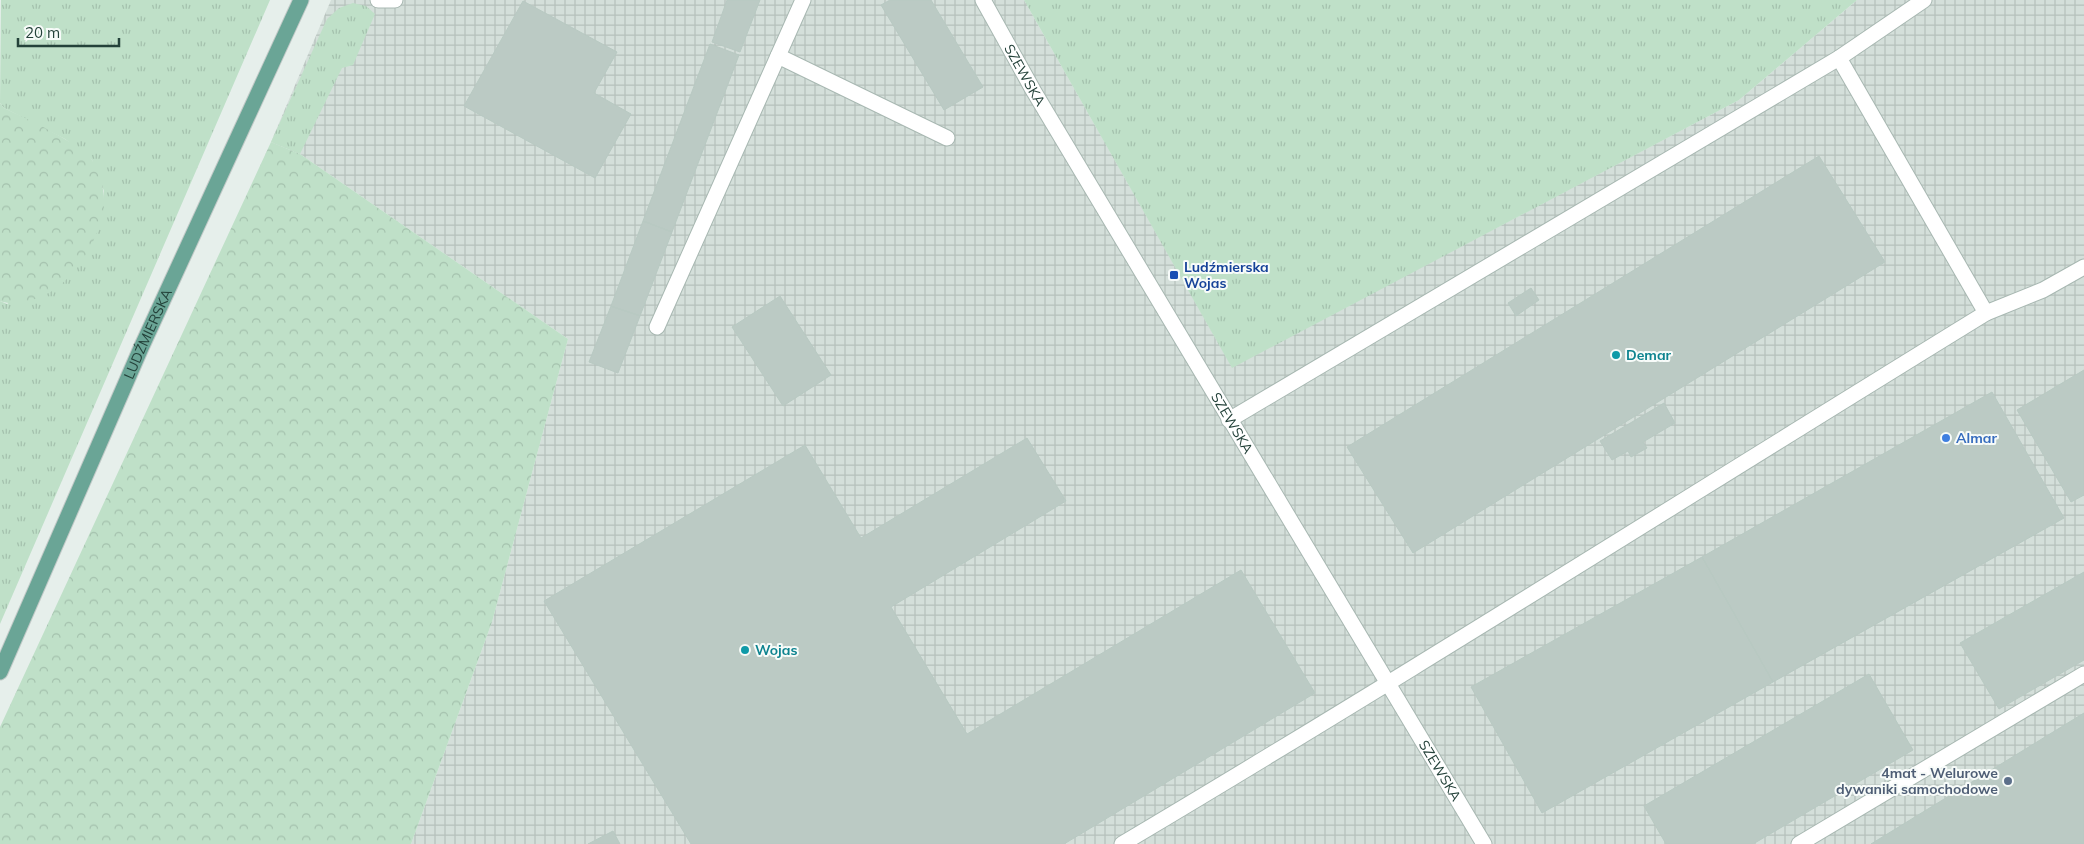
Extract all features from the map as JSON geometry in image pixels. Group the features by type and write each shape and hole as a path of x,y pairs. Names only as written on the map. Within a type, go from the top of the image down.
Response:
{"main road":[{"name":"LUDŹMIERSKA","path":"0,672 140,348 302,0"}],"lane":[{"path":"378,0 395,0"},
{"path":"657,327 803,0"},
{"name":"SZEWSKA","path":"983,0 1033,90 1484,844"},
{"path":"1229,420 1840,58 1924,0"},
{"path":"778,56 947,138"},
{"path":"1840,58 1986,313"},
{"path":"1122,844 1390,684 1603,549 1986,313 2043,290 2084,268"},
{"path":"1800,844 2084,674"}],"shaded area":[{"path":"331,0 1024,0 1232,367 1739,100 1857,0 2084,0 2084,844 411,844 492,622 568,339 300,154 271,142"}],"green space":[{"path":"1,0 270,0 0,624 0,301 7,304 92,242 102,217 104,191 92,160 65,139 4,108 0,103"},
{"path":"1024,0 1857,0 1739,100 1232,368"},
{"path":"353,3 366,6 375,14 353,65 342,68 300,154 271,142 327,19 339,8"},
{"path":"0,103 4,108 51,131 86,153 99,173 104,197 102,219 97,233 83,260 73,272 50,292 37,298 14,303 0,301"},
{"path":"271,142 300,154 568,339 492,622 411,844 0,844 0,727"}],"building":[{"path":"727,0 760,0 740,52 712,42"},
{"path":"890,0 931,0 983,87 944,110 881,5"},
{"path":"523,1 617,52 594,93 631,114 595,178 464,106"},
{"path":"710,44 739,55 672,232 643,221"},
{"name":"Demar","path":"1819,156 1885,262 1413,553 1347,447"},
{"path":"643,221 672,232 640,316 611,306"},
{"path":"1531,288 1539,300 1516,316 1508,303"},
{"path":"780,296 831,375 783,406 732,327"},
{"path":"611,306 640,316 618,373 589,362"},
{"path":"2084,370 2084,495 2071,502 2017,410"},
{"path":"1992,392 2064,518 1773,682 1702,557"},
{"path":"1664,403 1675,423 1643,442 1647,448 1631,457 1628,451 1612,460 1600,441"},
{"name":"Wojas","path":"1027,438 1066,501 891,607 967,734 1241,570 1315,693 1064,844 691,844 544,601 805,445 861,538"},
{"path":"1702,557 1773,682 1542,813 1471,687"},
{"path":"2084,572 2084,660 1999,709 1960,643"},
{"path":"1869,674 1913,750 1753,844 1666,844 1644,806"},
{"path":"2084,713 2084,844 1871,844"},
{"path":"613,831 620,844 588,844"}],"place":[{"name":"Ludźmierska Wojas","path":"1174,275"},
{"name":"Demar","path":"1616,355"},
{"name":"Almar","path":"1946,438"},
{"name":"Wojas","path":"745,650"},
{"name":"4mat - Welurowe dywaniki samochodowe","path":"2008,781"}]}
